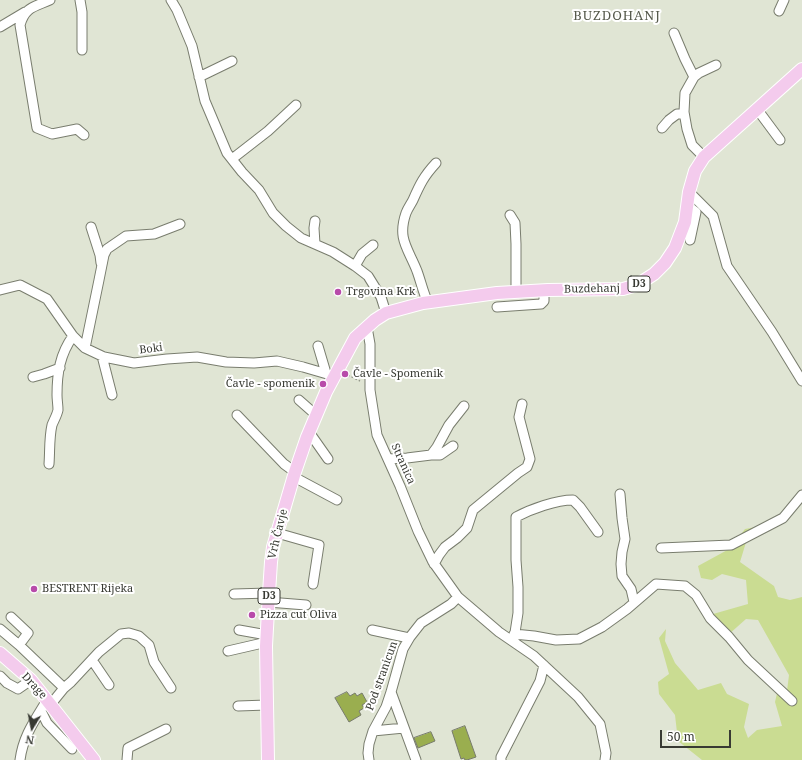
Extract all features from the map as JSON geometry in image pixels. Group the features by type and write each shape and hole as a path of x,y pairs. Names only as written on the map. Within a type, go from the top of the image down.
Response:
{"main road":[{"name":"Buzdehanj","path":"367,327 386,313 428,303 497,293 544,290 623,289 637,285 654,274 666,263 675,248 685,222 689,192 695,171 704,157 802,69"},
{"name":"Vrh Čavje","path":"268,760 267,638 268,598 273,547 295,474 309,432 326,392 330,374 355,338 367,327"},
{"name":"Drage","path":"0,652 31,680 46,705 94,760"}],"street":[{"path":"0,27 28,10 50,0"},
{"path":"80,0 82,12 82,50"},
{"path":"171,0 177,10 192,46 205,101 227,153 259,190 273,213 286,226 301,238 333,252 356,266 368,276 381,297 386,313"},
{"path":"779,11 784,0"},
{"path":"28,10 22,17 20,25 37,128 52,134 77,129 84,135"},
{"path":"674,33 694,77"},
{"path":"199,77 232,61"},
{"path":"704,157 692,145 687,129 684,114 685,93 694,77 716,65"},
{"path":"232,159 268,131 296,105"},
{"path":"757,109 780,140"},
{"path":"662,128 677,114 684,114"},
{"path":"428,303 417,271 405,246 403,225 418,187 427,172 436,164"},
{"path":"689,192 713,216 727,266 772,332 802,382"},
{"path":"687,205 696,212 690,240"},
{"path":"510,215 515,223 516,292"},
{"path":"315,221 315,244"},
{"path":"86,348 106,249 126,236 154,234 180,224"},
{"path":"91,227 100,255 101,268"},
{"path":"356,266 362,254 373,245"},
{"name":"Boki","path":"0,290 20,285 47,299 73,336 86,348 102,356 134,363 197,357 226,362 254,363 278,361 330,374"},
{"path":"497,307 541,304 544,301 544,290"},
{"name":"Stranica","path":"367,327 370,344 370,390 377,435 418,531 434,564 458,597 499,632 514,638 578,697 600,724 606,753 604,760"},
{"path":"49,464 53,423 58,412 57,395 60,368 64,351 73,336"},
{"path":"318,346 330,374"},
{"path":"102,356 112,395"},
{"path":"33,377 60,368"},
{"path":"299,400 316,415"},
{"path":"434,564 445,547 467,528 473,510 527,467 530,459 519,417 522,404"},
{"path":"431,455 449,425 464,406"},
{"path":"237,415 295,474 337,500"},
{"path":"309,432 328,459"},
{"path":"388,459 440,455 453,446"},
{"path":"620,494 625,539 621,564 622,576 631,589 634,602"},
{"path":"661,548 731,545 783,518 802,496"},
{"path":"598,532 580,507 573,500 565,500 526,512 516,517 518,613 514,638 534,636 556,640 579,639 602,627 627,610 634,602 656,584 685,586 696,595 710,618 730,637 748,660 792,702"},
{"path":"277,533 320,545 313,584"},
{"path":"234,594 306,605"},
{"name":"Pod stranicun","path":"369,760 369,744 373,731 392,692 397,668 403,649 409,638 421,623 452,604 458,597"},
{"path":"11,617 28,633 19,645"},
{"path":"0,629 64,688"},
{"path":"239,630 267,638"},
{"path":"372,630 409,638"},
{"path":"20,760 23,742 28,731 46,705 71,682 99,652 121,634 129,633 139,636 149,645 154,662 171,688"},
{"path":"228,650 267,638"},
{"path":"92,660 109,685"},
{"path":"500,760 540,681 544,665"},
{"path":"0,676 7,683 18,689 31,680"},
{"path":"392,692 416,760"},
{"path":"46,705 47,723 72,749"},
{"path":"238,706 267,705"},
{"path":"373,731 404,728"},
{"path":"127,760 128,748 166,729"}],"path":[{"path":"347,375 360,381"}],"green space":[{"path":"767,525 747,539 740,562 774,586 778,597 790,600 802,597 802,760 702,760 678,741 675,715 659,694 658,682 669,674 659,638 666,629 665,641 675,663 698,690 721,683 727,694 749,704 744,727 748,738 757,730 782,726 775,702 778,689 786,699 789,675 758,620 746,619 728,635 713,614 748,604 746,580 722,574 712,580 701,578 698,566 731,548 745,529"}],"building":[{"path":"347,692 350,696 355,693 357,696 362,693 367,702 362,705 364,708 359,711 361,715 349,722 335,698"},
{"path":"465,726 476,757 467,760 464,758 461,759 452,731"},
{"path":"431,732 435,741 418,748 414,738"}],"place":[{"name":"Trgovina Krk","path":"338,292"},
{"name":"Čavle - Spomenik","path":"345,374"},
{"name":"Čavle - spomenik","path":"323,384"},
{"name":"BESTRENT Rijeka","path":"34,589"},
{"name":"Pizza cut Oliva","path":"252,615"}],"district":[{"name":"BUZDOHANJ","path":"617,16"}]}
